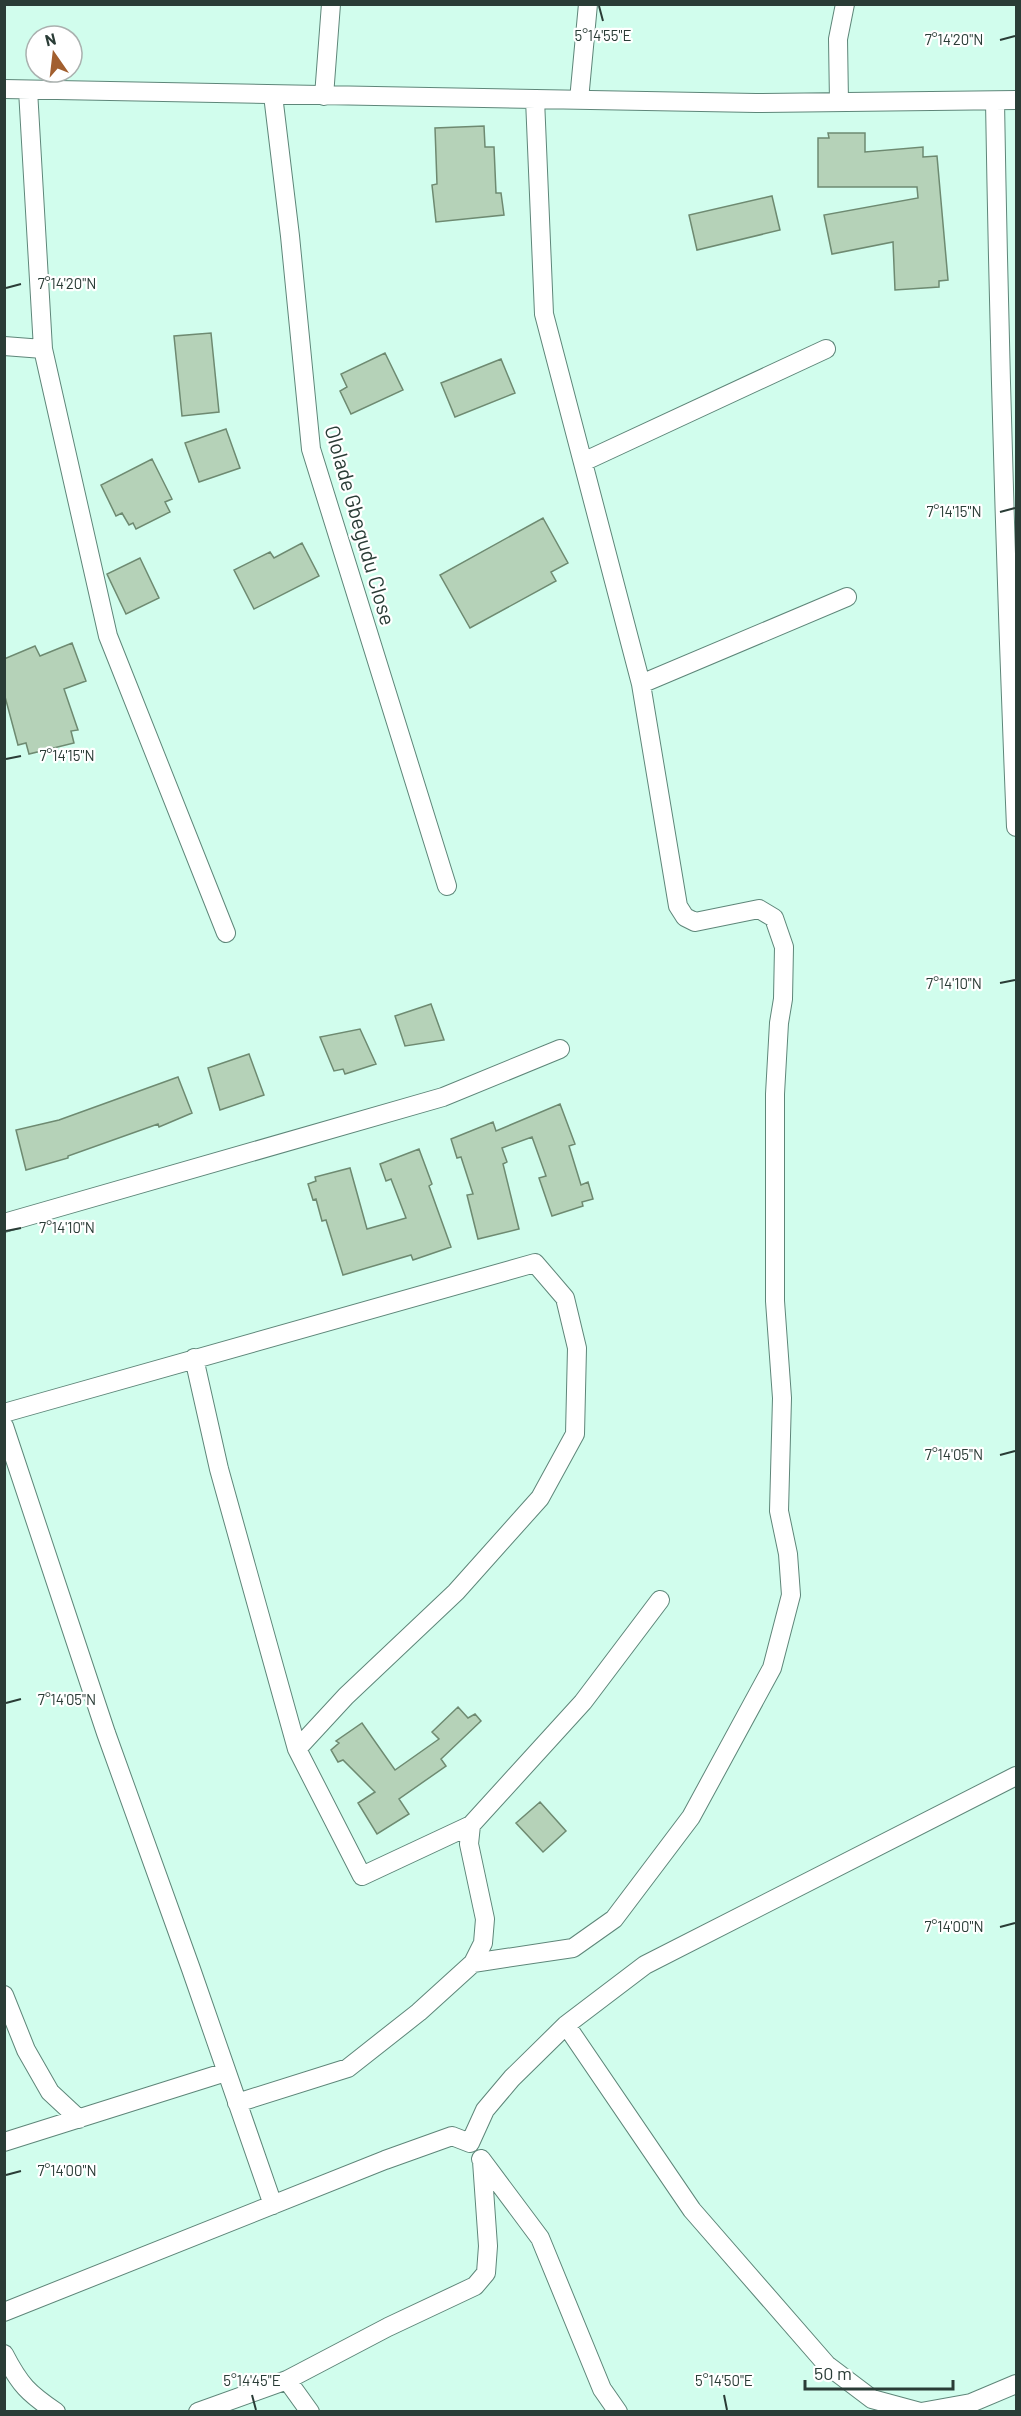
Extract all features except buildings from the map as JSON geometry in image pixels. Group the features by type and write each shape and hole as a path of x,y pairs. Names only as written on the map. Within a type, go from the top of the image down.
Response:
{"street":[{"path":"324,96 332,4"},
{"path":"579,100 588,4"},
{"path":"839,102 838,39 845,4"},
{"path":"4,89 579,100 839,102 1017,100"},
{"path":"28,90 43,349 108,636 226,933"},
{"name":"Ololade Gbegudu Close","path":"273,95 290,236 311,449 447,886"},
{"path":"473,1962 573,1948 614,1919 691,1817 772,1668 791,1595 788,1554 779,1511 782,1398 775,1301 775,1094 779,1023 783,999 784,946 774,918 759,909 695,922 685,917 678,906 641,684 544,314 535,99"},
{"path":"995,101 1008,357 1006,596 1017,827"},
{"path":"4,346 43,349"},
{"path":"583,462 826,349"},
{"path":"641,684 847,597"},
{"path":"4,1223 443,1097 560,1049"},
{"path":"4,1413 535,1263 565,1298 577,1348 575,1434 540,1498 456,1592 346,1696 297,1749"},
{"path":"194,1358 219,1469 297,1749 362,1876 471,1825 583,1702 660,1600"},
{"path":"4,1426 106,1732 273,2205"},
{"path":"470,2144 485,2110 512,2078 566,2025 645,1965 1017,1776"},
{"path":"237,2103 348,2068 419,2012 473,1962 483,1943 485,1919 469,1844 471,1825"},
{"path":"4,1995 26,2050 50,2092 79,2119"},
{"path":"566,2025 692,2210 827,2365 872,2398 920,2412 971,2403 1017,2384"},
{"path":"4,2142 226,2072"},
{"path":"4,2312 452,2136 470,2144 540,2238 602,2389 618,2412"},
{"path":"198,2412 287,2380 388,2327 475,2286 486,2273 488,2246 483,2161"},
{"path":"4,2354 17,2379 31,2395 56,2412"},
{"path":"287,2380 310,2412"}]}
